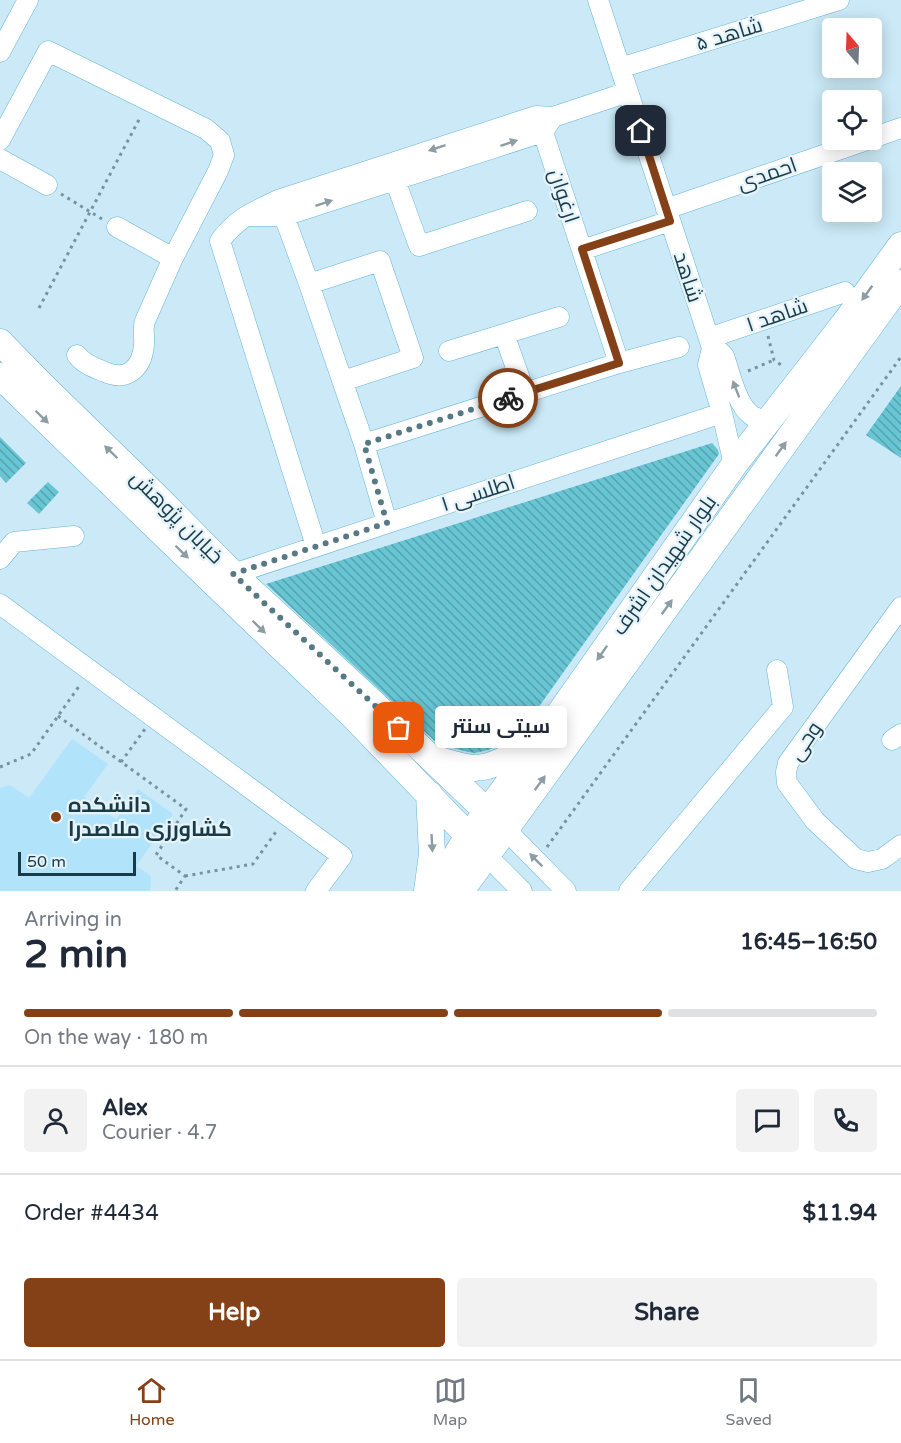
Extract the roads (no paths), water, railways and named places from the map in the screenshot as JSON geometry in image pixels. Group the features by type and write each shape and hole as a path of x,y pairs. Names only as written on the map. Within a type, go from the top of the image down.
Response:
{"main road":[{"name":"بلوار شهیدان اشرف","path":"461,891 506,830 856,326 901,245"},
{"name":"بلوار شهیدان اشرف","path":"434,891 468,836 547,731 734,465 769,421 856,326 901,283"},
{"name":"خیابان پژوهش","path":"0,342 233,574 369,699 506,830"},
{"name":"خیابان پژوهش","path":"0,376 351,714 486,855"},
{"path":"429,757 468,768 488,765 509,758 547,731"},
{"path":"427,891 432,854 429,794"}],"street":[{"path":"0,52 28,0"},
{"name":"شاهد","path":"598,0 710,343 708,365 734,465"},
{"name":"شاهد ۵","path":"620,68 839,0"},
{"path":"0,140 48,51 206,129 220,141 223,147 224,155 218,171 173,258 143,326 143,351 137,366 126,375 113,376 82,361 77,355"},
{"path":"246,216 284,216 395,180 548,125 628,92"},
{"path":"316,546 220,241 231,227 246,216 278,200 536,116 548,125"},
{"name":"ارغوان","path":"548,125 582,249 619,363"},
{"name":"احمدی","path":"882,135 901,128"},
{"name":"احمدی","path":"582,249 840,150"},
{"path":"0,159 47,185"},
{"path":"395,180 419,246 527,211"},
{"path":"284,216 343,381 387,523"},
{"path":"117,227 173,258"},
{"path":"309,284 380,261 413,357 343,381"},
{"name":"شاهد ۱","path":"710,343 764,320 845,292"},
{"path":"449,351 558,317"},
{"path":"504,334 525,393"},
{"name":"شاهد","path":"710,343 724,356 742,404 749,414 769,421"},
{"path":"364,444 619,363 679,347"},
{"name":"اطلسی ۱","path":"233,574 722,413"},
{"path":"0,559 14,542 74,536"},
{"path":"0,604 68,643 91,671 147,704 287,815 342,855 337,869 316,891"},
{"name":"وحی","path":"901,607 788,763 786,772 788,783 814,821 856,859 868,862 882,859 901,844"},
{"path":"631,890 783,707 777,670"},
{"path":"506,830 566,891"},
{"path":"486,855 522,891"}],"place":[{"name":"سیتی سنتر","path":"399,728"},
{"name":"دانشکده کشاورزی ملاصدرا","path":"56,817"}]}
